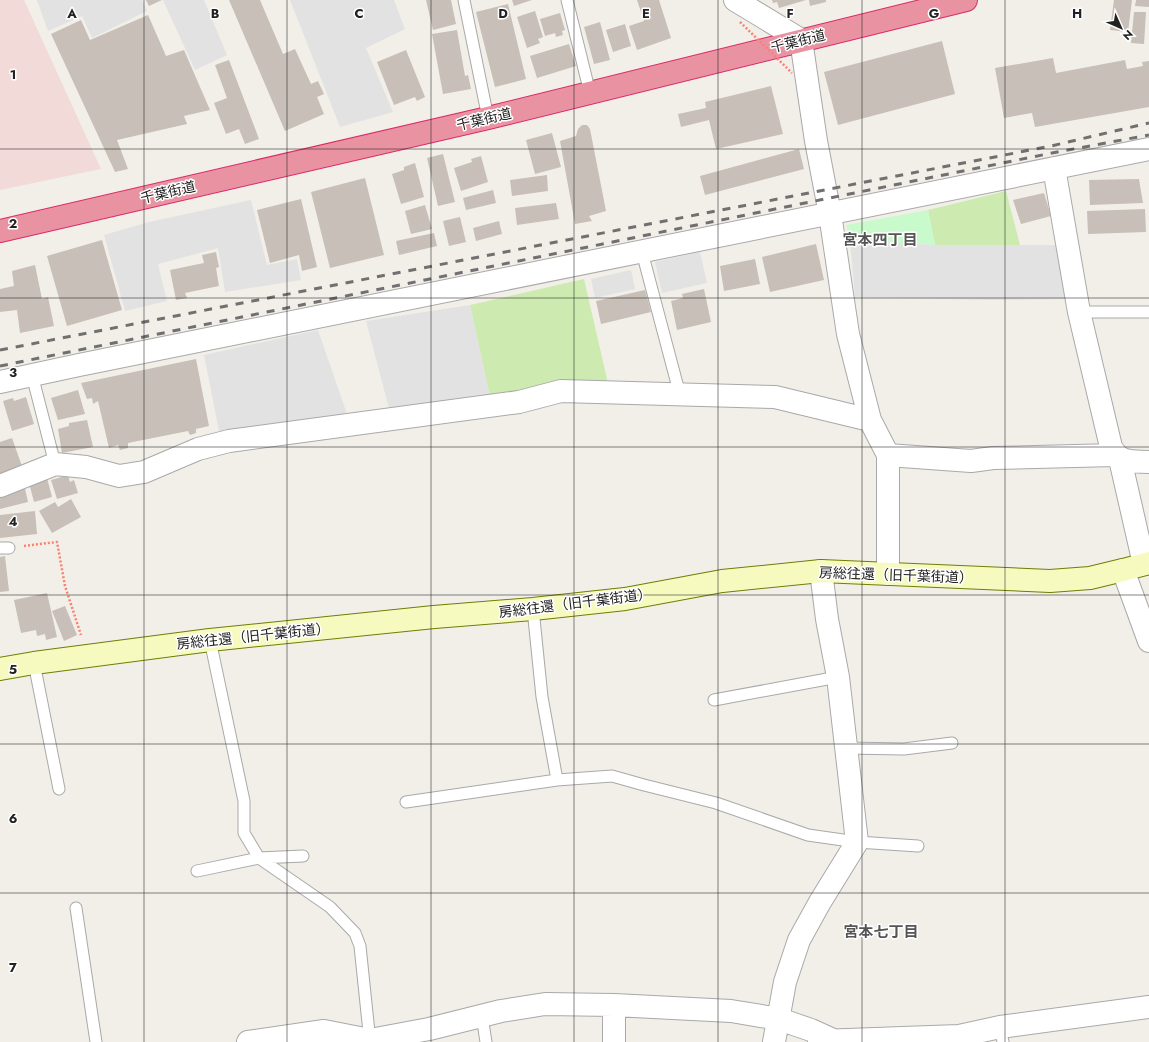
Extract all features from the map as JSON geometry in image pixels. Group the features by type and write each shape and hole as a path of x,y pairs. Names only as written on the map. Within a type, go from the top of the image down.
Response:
{"highway":[{"name":"千葉街道","path":"0,231 488,118 966,0"}],"street":[{"path":"735,0 801,40 848,334 870,420 888,455 888,574"},
{"path":"0,382 1149,149"},
{"path":"1054,168 1079,312 1111,447 1118,457 1146,563"},
{"path":"0,486 55,464 86,467 120,476 144,472 198,449 230,441 519,402 561,391 775,397 870,420"},
{"path":"888,455 971,461 993,458 1118,457 1149,462"},
{"name":"房総往還（旧千葉街道）","path":"0,669 34,663 210,640 625,599 722,581 820,572 1050,580 1090,578 1146,563"},
{"path":"1123,570 1149,641"},
{"path":"774,1042 785,982 799,940 820,902 857,842 838,677 826,619 820,572"},
{"path":"248,1042 294,1039 324,1031 370,1041 429,1029 501,1011 545,1004 614,1005 731,1011 779,1019 811,1030 833,1040"},
{"path":"614,1005 614,1042"},
{"path":"811,1042 1002,1035 1149,1007"}],"lane":[{"path":"464,0 488,118"},
{"path":"567,0 590,93"},
{"path":"642,252 680,395"},
{"path":"1079,312 1149,312"},
{"path":"32,375 55,464"},
{"path":"533,609 542,697 557,780"},
{"path":"210,640 244,801 244,832 260,858 330,907 355,933 360,946 370,1041"},
{"path":"34,663 59,789"},
{"path":"714,700 838,677"},
{"path":"846,748 904,749 952,742"},
{"path":"406,802 557,780 612,776 716,803 808,835 857,842 918,846"},
{"path":"197,871 260,858 303,856"},
{"path":"76,908 96,1042"},
{"path":"482,1016 486,1042"}],"path":[{"path":"740,22 792,73"},
{"path":"5,548 57,542 64,586 83,641"}],"shaded area":[{"path":"0,0 24,0 101,169 0,190"},
{"path":"37,0 142,0 147,11 92,38 82,16 48,31"},
{"path":"163,0 204,0 227,55 195,70"},
{"path":"290,0 394,0 405,29 366,48 393,112 340,127"},
{"path":"251,200 267,265 297,259 301,280 225,292 218,248 158,264 167,301 125,311 104,235 149,222"},
{"path":"850,240 935,245 1059,245 1069,299 988,300 855,297"},
{"path":"700,252 707,283 662,293 655,262"},
{"path":"631,270 635,289 595,298 591,279"},
{"path":"470,305 490,398 390,412 366,321"},
{"path":"318,330 348,417 219,431 204,355"}],"green space":[{"path":"1006,191 1020,245 935,245 928,210"},
{"path":"928,210 935,245 850,240 846,225"},
{"path":"584,279 608,383 490,398 470,305"}],"building":[{"path":"146,0 162,0 149,6"},
{"path":"229,0 260,0 283,54 295,49 311,84 318,81 324,94 317,97 324,114 285,131"},
{"path":"426,0 451,0 456,24 433,30"},
{"path":"512,0 532,0 514,6"},
{"path":"637,0 659,0 671,38 637,50 629,26 644,21"},
{"path":"772,0 806,0 779,8 777,2 773,3"},
{"path":"809,0 826,0 826,2 810,6"},
{"path":"1114,0 1132,0 1128,32 1110,30"},
{"path":"1136,0 1149,0 1149,7 1135,6"},
{"path":"508,4 526,79 495,87 476,12"},
{"path":"535,11 543,37 538,39 540,43 527,48 517,17"},
{"path":"1134,12 1146,12 1144,44 1131,43"},
{"path":"560,13 565,30 562,31 563,35 556,37 555,33 545,36 540,19"},
{"path":"148,15 166,56 184,50 210,110 184,116 187,124 117,140 128,169 115,172 51,34 81,20 90,40"},
{"path":"600,22 610,60 594,64 584,27"},
{"path":"625,24 631,46 613,52 606,30"},
{"path":"457,30 465,76 468,75 471,89 443,94 432,34"},
{"path":"942,41 955,94 838,125 824,72"},
{"path":"569,44 576,66 537,78 530,56"},
{"path":"406,50 425,97 417,101 415,97 394,105 377,62"},
{"path":"1053,58 1056,73 1125,60 1127,69 1143,66 1142,62 1149,61 1149,107 1035,127 1032,113 1004,118 995,68"},
{"path":"229,60 259,139 245,144 239,129 226,134 214,103 227,98 215,65"},
{"path":"771,86 783,134 716,149 709,120 681,127 678,114 706,108 705,102"},
{"path":"582,125 587,125 590,129 606,211 589,216 592,221 575,224 560,141 576,136 578,129"},
{"path":"552,133 561,167 535,174 526,140"},
{"path":"799,149 804,169 705,195 700,176"},
{"path":"443,154 455,202 438,206 427,158"},
{"path":"481,156 488,182 461,191 454,168 472,162 471,159"},
{"path":"415,163 424,197 401,204 392,174 404,170 404,167"},
{"path":"547,175 548,191 512,196 510,180"},
{"path":"365,178 384,255 330,268 311,192"},
{"path":"1139,179 1143,203 1090,205 1089,180"},
{"path":"493,190 496,203 466,210 463,198"},
{"path":"1044,193 1051,216 1021,224 1013,200"},
{"path":"301,199 317,267 302,271 299,255 270,263 257,210"},
{"path":"556,203 559,219 517,225 515,208"},
{"path":"425,205 432,229 411,234 405,211"},
{"path":"1145,209 1146,232 1088,234 1087,211"},
{"path":"460,217 466,242 449,246 443,221"},
{"path":"499,221 502,234 476,241 473,228"},
{"path":"434,233 437,246 399,255 396,241"},
{"path":"102,240 122,310 67,326 47,256"},
{"path":"816,244 824,280 770,292 762,257"},
{"path":"216,252 219,267 216,268 219,286 185,293 187,298 176,300 170,270 204,263 202,255"},
{"path":"755,259 760,284 724,291 720,266"},
{"path":"35,265 42,299 48,297 54,326 20,333 17,310 0,312 0,289 14,286 12,271"},
{"path":"704,289 711,322 677,330 671,301 683,298 682,294"},
{"path":"645,290 651,312 601,324 596,301"},
{"path":"196,359 209,426 196,429 196,433 190,435 188,431 128,443 128,448 120,450 118,445 109,448 98,401 93,404 92,398 87,399 81,383"},
{"path":"78,390 85,414 58,420 51,398"},
{"path":"26,397 34,424 12,431 3,401 13,398 14,401"},
{"path":"87,420 93,447 62,453 58,429 69,426 69,423"},
{"path":"12,438 23,469 0,477 0,442"},
{"path":"68,475 70,482 74,480 78,493 57,499 51,480"},
{"path":"47,478 52,497 34,502 29,483"},
{"path":"24,484 28,502 0,509 0,494"},
{"path":"71,499 81,517 52,533 39,511 55,502 58,507"},
{"path":"35,511 37,534 0,538 0,515"},
{"path":"5,556 9,591 0,592 0,557"},
{"path":"47,593 57,637 46,640 45,634 37,636 36,630 21,633 14,600"},
{"path":"65,606 77,635 64,641 52,611"}],"railway":[{"path":"0,350 1051,146 1149,123"},
{"path":"0,366 1052,153 1149,135"}],"district":[{"name":"宮本四丁目","path":"880,240"},
{"name":"宮本七丁目","path":"881,932"}]}
